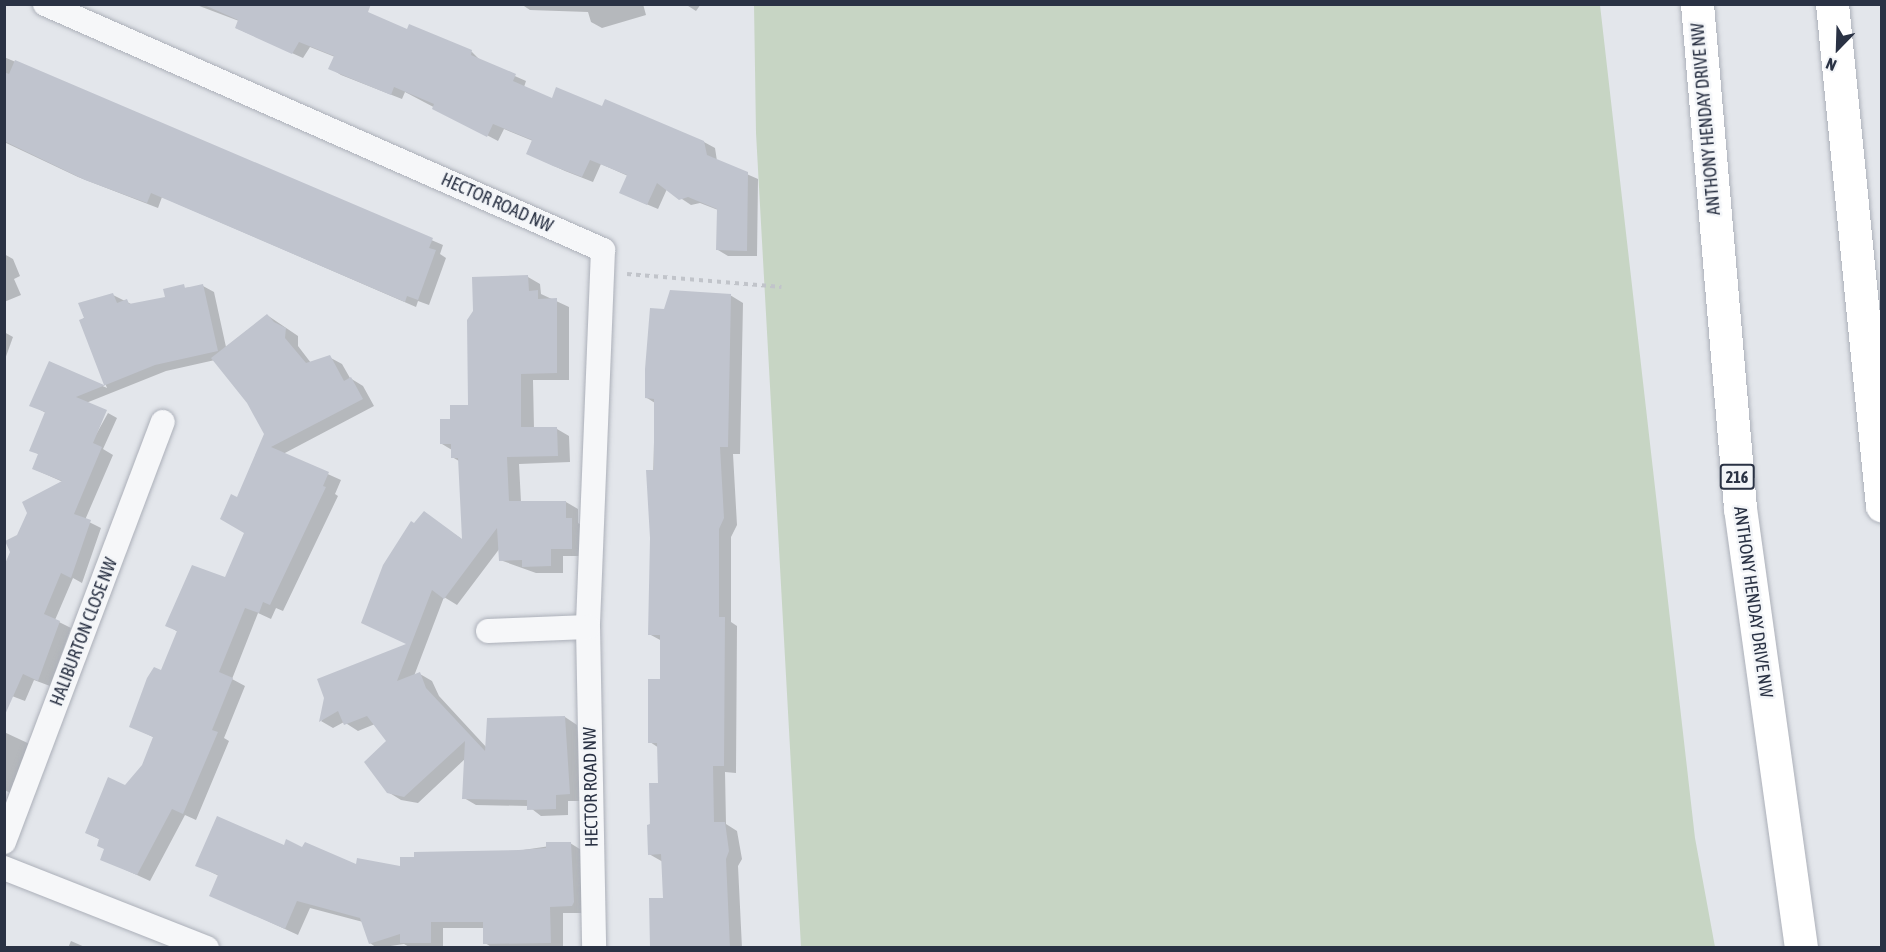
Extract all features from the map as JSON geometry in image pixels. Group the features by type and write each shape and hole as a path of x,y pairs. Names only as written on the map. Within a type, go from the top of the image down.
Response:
{"highway":[{"name":"ANTHONY HENDAY DRIVE NW","path":"1697,4 1740,508 1801,948"},
{"path":"1832,4 1881,506"}],"street":[{"name":"HECTOR ROAD NW","path":"45,4 603,250 588,627 594,948"},
{"name":"HALIBURTON CLOSE NW","path":"4,842 163,422"},
{"path":"488,631 588,627"},
{"path":"4,868 207,948"}],"path":[{"path":"602,272 781,287"}],"green space":[{"path":"754,5 1600,5 1695,838 1715,947 801,947 756,133"}],"building":[{"path":"202,4 371,4 368,12 407,29 409,24 472,50 471,55 516,74 513,81 552,98 556,87 602,106 605,99 704,141 707,155 748,172 747,251 716,250 717,209 688,197 679,200 657,183 647,205 619,193 627,175 590,160 582,177 553,166 526,154 532,140 493,124 487,137 432,109 434,104 394,87 391,95 328,69 334,56 299,42 292,54 235,28 238,20"},
{"path":"15,60 433,238 429,248 436,250 418,300 407,296 405,302 151,193 147,203 85,180 4,141 4,72 9,74"},
{"path":"528,275 529,291 538,290 538,299 557,298 557,373 521,374 521,427 557,427 558,456 507,457 509,501 566,501 566,518 572,518 572,549 551,549 551,566 522,567 522,560 499,561 497,528 444,599 432,590 397,681 420,672 426,688 485,751 487,718 565,716 570,794 556,795 556,809 527,810 527,800 462,799 465,741 404,797 387,793 364,762 386,741 367,716 344,725 338,711 319,722 324,698 317,679 406,644 361,623 383,565 411,521 414,523 424,511 462,539 458,458 451,458 451,444 440,444 440,419 450,419 450,405 468,405 467,320 473,311 472,277"},
{"path":"184,284 185,288 203,284 218,351 155,365 76,397 107,410 93,443 102,447 74,514 91,520 71,578 61,573 44,614 60,621 38,681 23,674 4,717 4,566 10,552 5,541 17,535 27,513 22,502 62,481 32,469 38,454 29,451 45,412 29,406 49,361 104,385 79,320 84,318 78,303 113,293 117,303 127,299 129,304 165,297 163,289"},
{"path":"670,290 731,294 728,447 720,447 724,518 719,529 719,617 725,617 724,766 713,766 714,822 725,822 729,851 726,859 730,948 650,948 649,898 663,898 661,854 648,855 649,783 658,783 657,743 648,743 648,679 660,679 660,635 648,635 650,538 646,470 654,470 654,399 645,398 645,369 650,308 664,309"},
{"path":"267,314 274,322 286,328 285,338 306,363 330,355 344,381 351,377 363,399 271,447 329,472 323,486 326,487 270,605 263,602 259,613 245,608 219,672 233,678 212,730 218,732 183,814 172,809 137,875 100,860 104,849 97,846 99,839 85,833 108,777 125,785 142,765 153,737 129,727 147,678 154,667 161,670 177,631 165,626 192,565 225,577 244,533 220,519 231,494 237,497 264,434 247,403 211,358"},
{"path":"217,816 284,845 286,839 302,847 305,842 356,864 357,858 400,866 400,857 414,857 414,852 519,850 546,848 546,842 571,842 574,902 572,906 550,907 551,943 483,944 483,922 431,922 431,943 400,943 400,934 369,944 360,918 297,901 285,929 209,896 218,875 195,866"}]}
